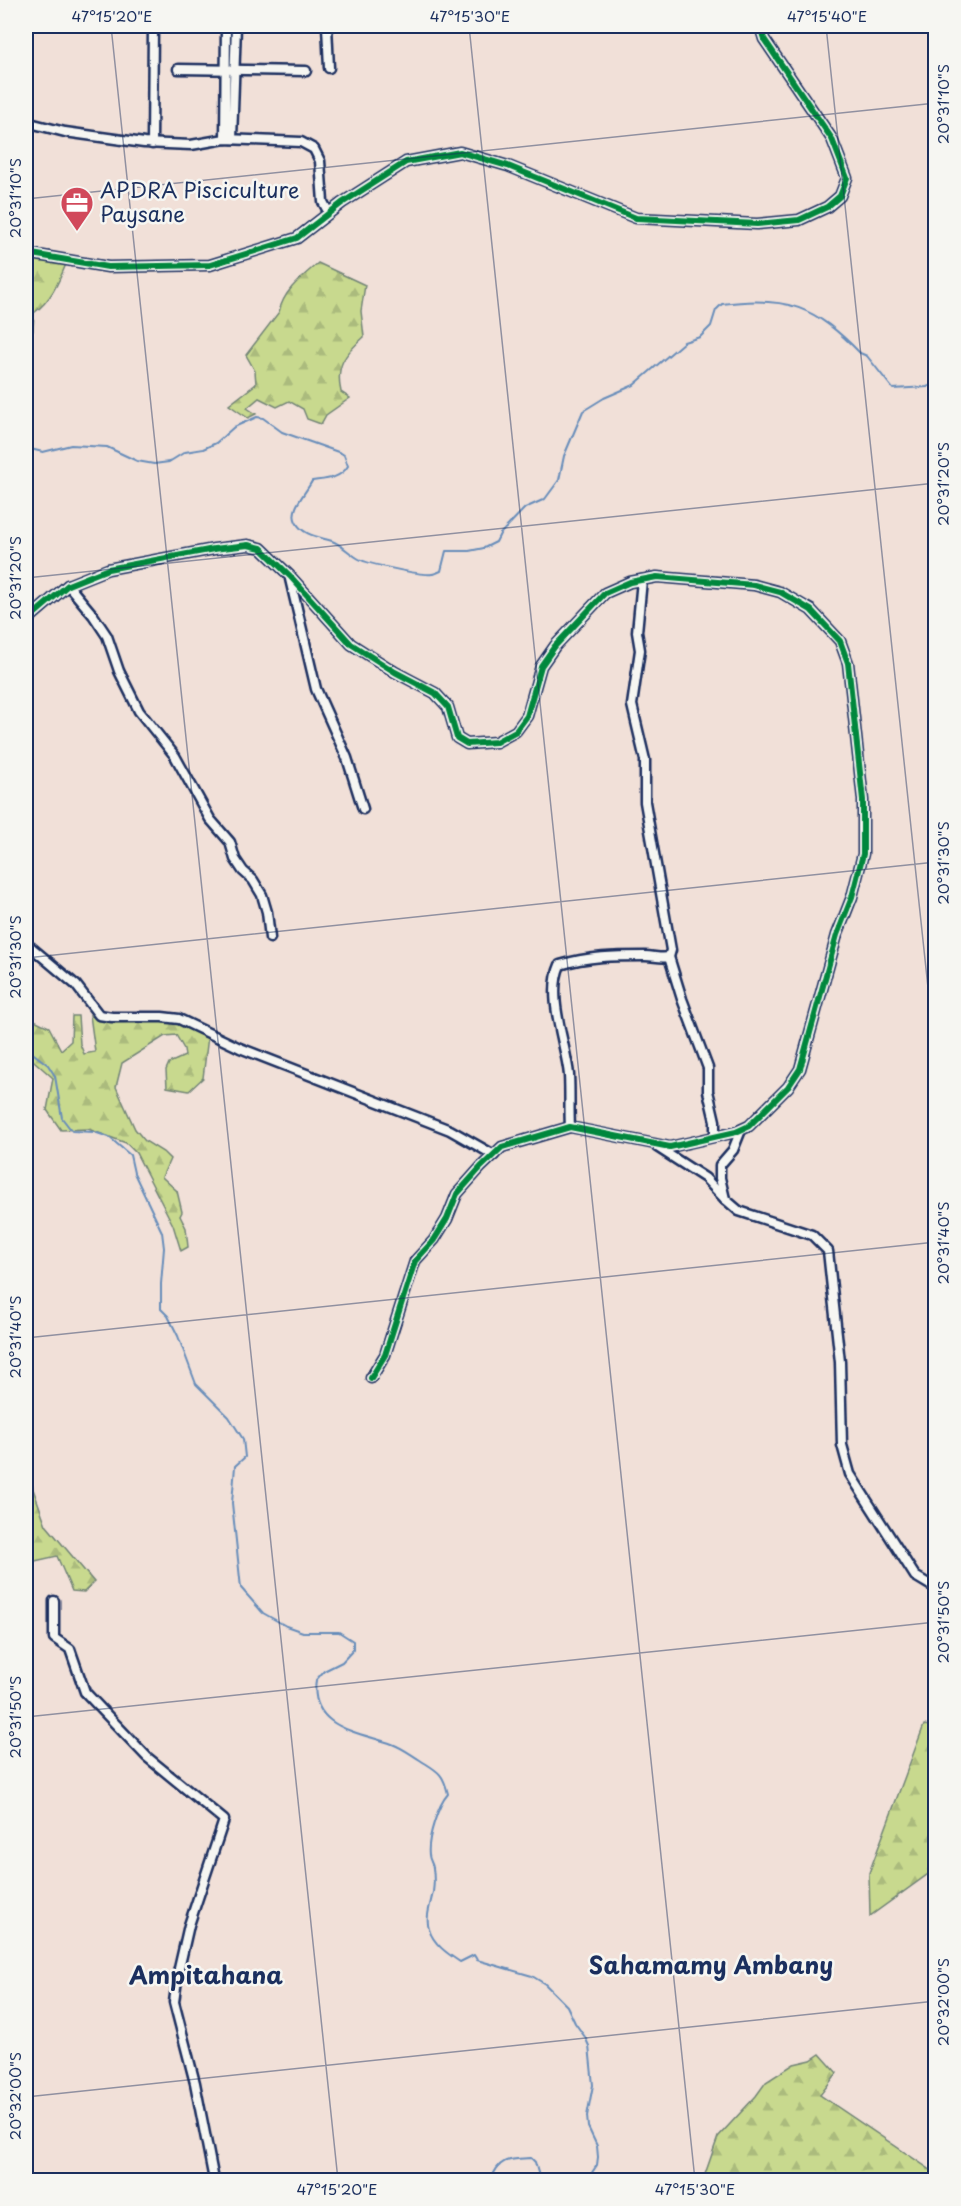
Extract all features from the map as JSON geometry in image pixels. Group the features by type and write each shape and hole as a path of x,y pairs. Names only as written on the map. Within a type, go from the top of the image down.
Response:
{"street":[{"path":"152,144 153,26"},
{"path":"226,26 229,70 228,139"},
{"path":"229,70 236,26"},
{"path":"327,26 329,69"},
{"path":"26,253 108,267 210,265 297,238 329,213 406,162 460,152 508,166 636,218 757,224 799,220 827,207 840,196 847,178 832,139 764,39 760,26"},
{"path":"178,69 306,71"},
{"path":"26,122 65,132 152,144 191,145 228,139 301,142 314,149 320,161 323,202 329,213"},
{"path":"26,621 68,585 108,569 214,549 248,545 261,548 290,576 351,644 395,672 435,693 448,707 457,738 468,744 496,742 516,731 526,716 533,698 541,666 555,646 605,593 630,582 657,577 754,585 780,592 811,610 840,641 849,663 863,800 863,854 852,897 837,935 800,1069 788,1087 749,1126 741,1130 670,1147 570,1126 502,1147 457,1194 447,1219 434,1240 416,1261 385,1355 371,1378"},
{"path":"290,576 316,689 347,758 363,809"},
{"path":"642,580 637,632 640,650 632,705 645,760 645,801 671,950 669,957 708,1068 708,1091 715,1121 715,1136"},
{"path":"68,585 93,615 106,636 119,671 139,711 176,756 210,819 230,842 235,859 253,880 262,895 267,912 270,938"},
{"path":"26,943 76,985 99,1015 179,1019 240,1048 450,1130 494,1155"},
{"path":"570,1126 569,1075 557,1014 557,972 560,965 607,955 669,957"},
{"path":"725,1199 720,1178 720,1165 733,1150 741,1130"},
{"path":"652,1144 705,1178 739,1211 812,1235 828,1251 840,1362 842,1445 850,1474 915,1576 930,1585 936,1585"},
{"path":"54,1601 54,1638 70,1649 85,1692 147,1757 224,1820 189,1925 174,2002 195,2083 214,2181"}],"green space":[{"path":"26,257 66,264 53,291 34,313 33,331 26,339"},
{"path":"318,263 365,285 361,311 364,337 347,355 339,374 341,392 350,398 326,415 321,424 307,419 303,409 289,401 277,407 259,398 247,408 256,414 248,418 229,405 256,384 255,371 246,355 279,312 289,291"},
{"path":"90,1015 114,1022 165,1022 184,1026 208,1036 203,1078 189,1091 167,1087 166,1070 169,1063 185,1056 184,1049 176,1035 165,1036 122,1063 116,1087 135,1129 145,1141 170,1159 162,1177 177,1191 182,1212 180,1216 186,1228 188,1247 181,1251 173,1225 136,1153 126,1143 88,1129 61,1130 47,1110 53,1078 26,1054 26,1047 32,1032 26,1024 26,1016 49,1027 61,1050 71,1041 72,1016 78,1016 80,1044 84,1054 95,1052"},
{"path":"26,1452 33,1489 46,1525 94,1582 84,1592 72,1591 57,1556 26,1563"},
{"path":"924,1725 935,1727 935,1869 870,1916 869,1873"},
{"path":"820,2054 837,2073 820,2095 935,2173 935,2180 703,2180 718,2137 766,2082 794,2064 811,2060"}],"waterway":[{"path":"26,448 43,452 71,445 107,447 137,461 154,464 169,462 185,452 203,449 216,443 234,427 257,417 263,418 282,432 341,453 348,466 337,476 312,481 296,506 294,517 299,527 312,535 336,543 364,561 432,574 441,571 446,551 469,551 484,548 496,542 500,534 525,508 545,499 559,480 564,456 583,411 604,398 634,385 684,342 700,337 711,326 716,310 722,304 765,301 798,308 829,325 860,353 867,356 893,389 927,387 936,383"},
{"path":"26,1048 48,1065 55,1076 62,1118 72,1131 94,1132 109,1137 130,1155 134,1173 162,1232 164,1248 161,1309 168,1316 178,1336 196,1384 229,1417 243,1439 245,1457 235,1466 232,1503 241,1588 263,1613 286,1626 303,1632 339,1632 353,1641 353,1650 342,1662 324,1671 316,1680 316,1696 320,1709 339,1726 403,1749 435,1770 444,1781 448,1794 437,1814 429,1848 434,1877 428,1920 431,1934 442,1948 460,1962 474,1955 477,1960 532,1976 545,1984 567,2006 585,2037 589,2046 593,2085 587,2116 588,2127 597,2146 598,2157 597,2165 589,2177 581,2180"},
{"path":"491,2180 498,2167 506,2161 531,2158 535,2162 540,2180"}],"cycle path":[{"path":"26,253 108,267 210,265 297,238 342,203 406,162 460,152 508,166 636,218 757,224 799,220 827,207 840,196 847,178 832,139 764,39 760,26"},
{"path":"26,621 68,585 108,569 214,549 248,545 261,548 290,576 351,644 395,672 435,693 448,707 457,738 467,744 496,742 516,731 527,716 541,666 555,646 605,593 630,582 657,577 754,585 780,592 811,610 840,641 848,663 863,800 863,854 852,897 837,935 800,1069 788,1087 749,1126 736,1132 670,1147 570,1127 502,1147 457,1194 447,1219 434,1240 415,1261 385,1355 371,1378"}],"place":[{"name":"APDRA Pisciculture Paysane","path":"77,232"}],"district":[{"name":"Sahamamy Ambany","path":"711,1966"},
{"name":"Ampitahana","path":"206,1976"}]}
